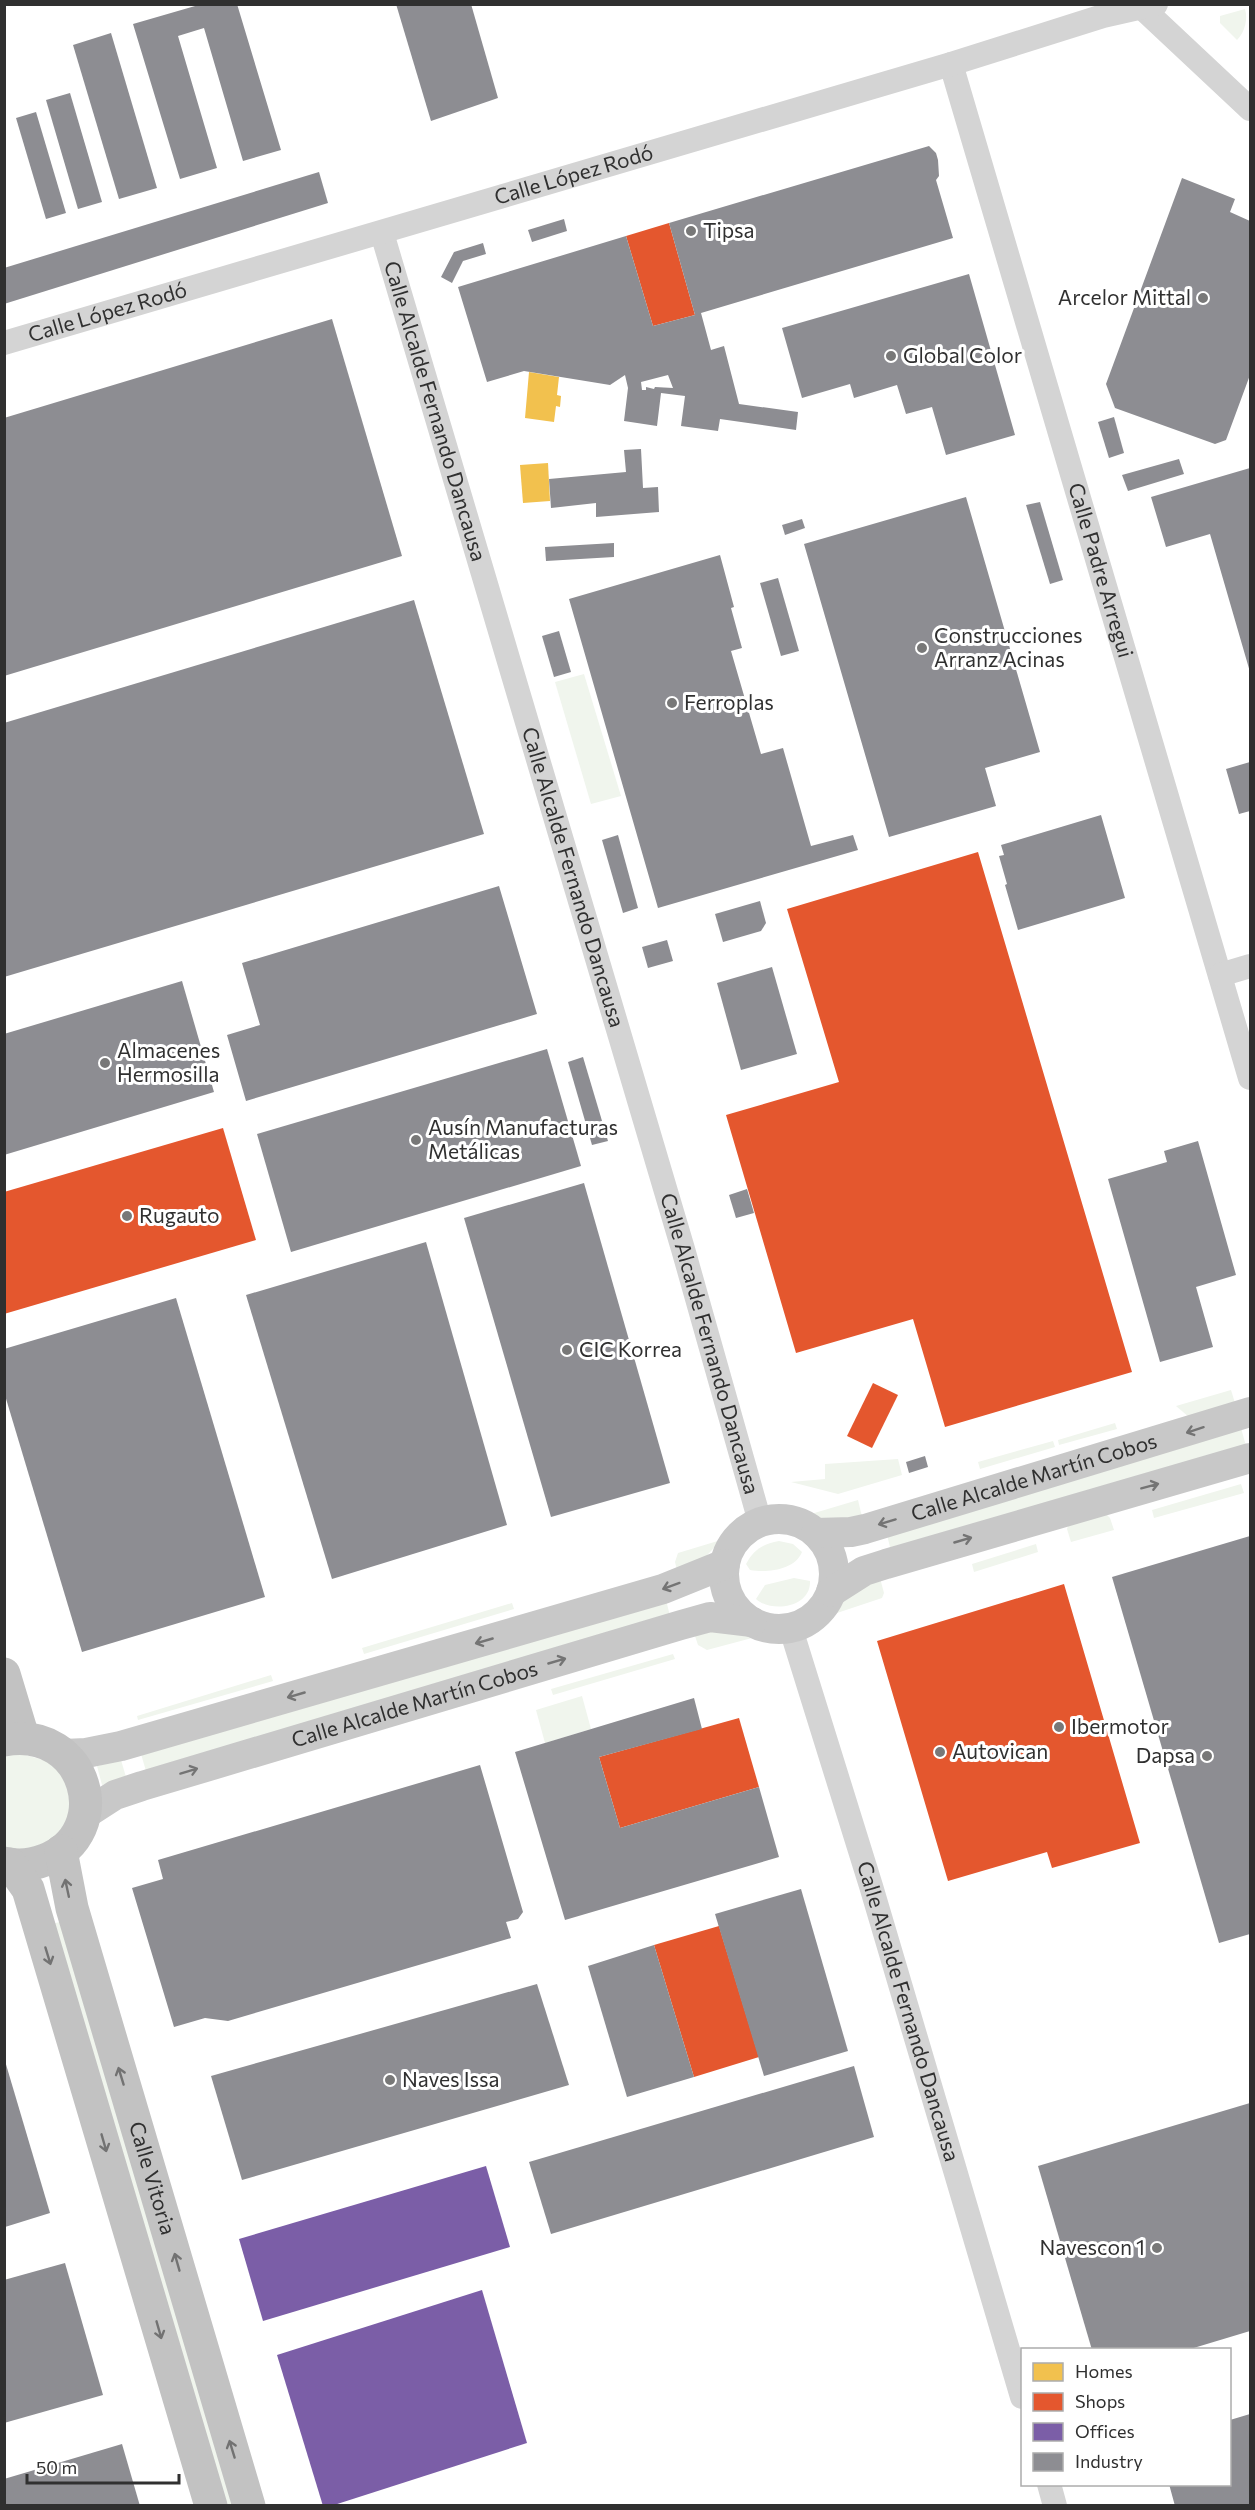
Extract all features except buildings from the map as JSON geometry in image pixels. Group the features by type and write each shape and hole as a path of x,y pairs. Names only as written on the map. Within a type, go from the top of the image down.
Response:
{"highway":[{"path":"4,1674 11,1743 38,1739 52,1745 72,1762 85,1793 84,1815 74,1839 62,1851 38,1863 6,1860"},
{"name":"Calle Vitoria","path":"62,1851 72,1908 249,2505"},
{"name":"Calle Vitoria","path":"6,1860 28,1889 211,2505"}],"main road":[{"name":"Calle Alcalde Martín Cobos","path":"816,1533 851,1532 865,1529 1251,1412"},
{"name":"Calle Alcalde Martín Cobos","path":"831,1592 864,1571 1251,1458"},
{"path":"775,1519 789,1520 816,1533 826,1545 832,1560 834,1576 831,1592 824,1605 814,1616 791,1629 775,1629 752,1622 729,1598 724,1581 725,1564 729,1551 737,1539 747,1529 760,1522 775,1519"},
{"name":"Calle Alcalde Martín Cobos","path":"64,1754 104,1750 130,1744 652,1592 725,1564"},
{"name":"Calle Alcalde Martín Cobos","path":"84,1815 115,1795 142,1785 681,1625 710,1617 752,1622"}],"street":[{"name":"Calle López Rodó","path":"4,343 951,64 1103,16 1146,6"},
{"path":"1146,6 1251,109"},
{"name":"Calle Padre Arregui","path":"951,64 1251,1078"},
{"name":"Calle Alcalde Fernando Dancausa","path":"382,233 676,1227 760,1522"},
{"path":"1220,975 1251,966"},
{"name":"Calle Alcalde Fernando Dancausa","path":"791,1629 871,1886 1021,2390"},
{"path":"6,1860 30,1856 54,1844 66,1831 74,1805 69,1779 51,1758 33,1750 14,1749 11,1743"},
{"path":"1049,2486 1055,2505"}],"shaded area":[{"path":"1245,9 1245,25 1237,40 1220,23 1220,16"},
{"path":"584,674 621,796 591,804 555,682"},
{"path":"1231,1390 1235,1403 1189,1417 1176,1406"},
{"path":"1115,1423 1117,1429 1059,1445 1058,1440"},
{"path":"1241,1428 1246,1446 891,1551 887,1535"},
{"path":"1053,1441 1055,1447 980,1469 978,1462"},
{"path":"898,1459 902,1475 838,1494 791,1482 825,1479 825,1464"},
{"path":"1241,1484 1244,1493 1154,1518 1152,1510"},
{"path":"858,1500 862,1517 826,1520 811,1514"},
{"path":"1103,1511 1110,1518 1114,1530 1071,1542 1067,1529 1070,1520"},
{"path":"721,1540 700,1563 678,1574 675,1562 678,1553"},
{"path":"779,1541 793,1544 802,1552 798,1558 780,1569 750,1570 746,1564 756,1551"},
{"path":"1036,1544 1038,1552 974,1572 972,1564"},
{"path":"794,1578 810,1581 809,1590 797,1602 780,1607 771,1606 756,1599 765,1585"},
{"path":"880,1578 884,1593 882,1598 831,1615 846,1597"},
{"path":"666,1600 670,1616 146,1771 141,1754"},
{"path":"512,1603 514,1609 364,1654 362,1648"},
{"path":"711,1628 742,1633 752,1638 707,1650 698,1645 694,1633"},
{"path":"673,1654 675,1659 553,1695 551,1689"},
{"path":"271,1675 273,1681 138,1720 137,1716"},
{"path":"582,1696 591,1729 545,1743 536,1710"},
{"path":"19,1753 50,1762 64,1778 70,1799 68,1818 58,1835 33,1850 5,1848 5,1756"},
{"path":"121,1760 126,1777 102,1785 97,1766"},
{"path":"63,1921 236,2505 224,2505 52,1924"}],"place":[{"name":"Tipsa","path":"691,231"},
{"name":"Arcelor Mittal","path":"1203,298"},
{"name":"Global Color","path":"891,356"},
{"name":"Construcciones Arranz Acinas","path":"922,648"},
{"name":"Ferroplas","path":"672,703"},
{"name":"Almacenes Hermosilla","path":"105,1063"},
{"name":"Ausín Manufacturas Metálicas","path":"416,1140"},
{"name":"Rugauto","path":"127,1216"},
{"name":"CIC Korrea","path":"567,1350"},
{"name":"Ibermotor","path":"1059,1727"},
{"name":"Autovican","path":"940,1752"},
{"name":"Dapsa","path":"1207,1756"},
{"name":"Naves Issa","path":"390,2080"},
{"name":"Navescon 1","path":"1157,2248"}]}
